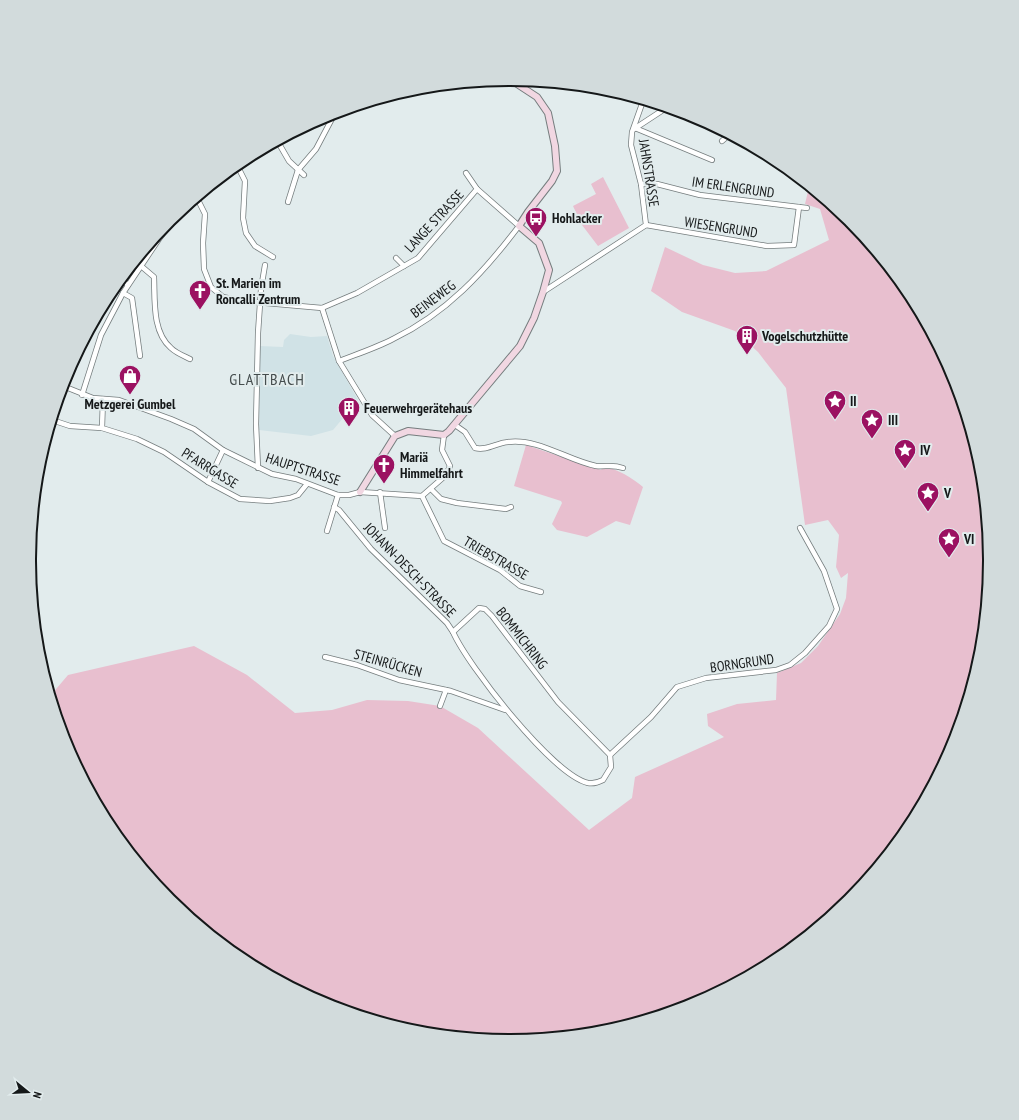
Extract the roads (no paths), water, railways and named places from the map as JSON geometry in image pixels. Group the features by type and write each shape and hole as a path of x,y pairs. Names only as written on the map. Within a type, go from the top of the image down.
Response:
{"street":[{"path":"519,226 528,212 552,182 557,171 555,146 548,113 537,97 521,87"},
{"name":"JAHNSTRASSE","path":"543,292 646,225 641,184 631,145 641,106"},
{"path":"634,130 661,112"},
{"path":"288,202 298,170 316,149 330,122"},
{"path":"634,130 712,160"},
{"path":"722,141 725,138"},
{"path":"280,146 289,161 304,175"},
{"path":"240,170 245,181 244,218 246,233 255,246 273,257"},
{"path":"422,496 446,474 450,466 442,450 444,435 455,425 520,346 528,332 543,292 549,270 539,243 477,189 466,173"},
{"name":"IM ERLENGRUND","path":"641,184 657,184 700,195 807,208"},
{"name":"LANGE STRASSE","path":"199,202 205,214 203,243 204,270 211,287 223,297 322,308 357,293 418,258 477,189"},
{"name":"WIESENGRUND","path":"646,225 767,246 794,245 799,207"},
{"name":"BEINEWEG","path":"339,361 393,339 428,320 456,298 491,263 519,226"},
{"path":"82,395 101,335 123,293 151,251"},
{"name":"LANGE STRASSE","path":"396,258 404,266"},
{"path":"258,468 256,424 260,302 265,265"},
{"path":"142,266 154,277 155,306 161,335 171,348 190,359"},
{"path":"123,293 132,298 140,356"},
{"path":"322,308 339,361 372,415 395,436"},
{"name":"HAUPTSTRASSE","path":"68,389 82,395 119,400 133,404 194,429 223,450 258,468 272,474 296,479 338,495 349,495 360,492 380,492 422,496"},
{"path":"102,428 103,399"},
{"name":"PFARRGASSE","path":"57,422 70,426 102,428 137,439 164,452 208,482 240,499 270,501 290,498 298,495 307,484"},
{"path":"455,425 465,432 475,448 482,450 508,442 523,443 548,448 597,466 613,465 623,468"},
{"path":"360,492 395,436 408,431 444,435"},
{"path":"208,482 223,450"},
{"path":"431,489 441,499 457,503 506,509 511,507"},
{"path":"380,492 386,528"},
{"path":"327,531 338,495"},
{"name":"TRIEBSTRASSE","path":"422,496 444,541 500,570 520,586 541,592"},
{"name":"JOHANN-DESCH-STRASSE","path":"334,507 339,510 371,550 447,623 453,632"},
{"name":"BORNGRUND","path":"610,755 651,717 676,687 706,678 776,670 790,665 805,653 829,626 837,609 824,571 800,528"},
{"name":"BOMMICHRING","path":"453,632 479,608 485,608 558,702 610,755"},
{"path":"453,632 458,645 505,710 545,751 574,776 589,783 603,780 611,768 610,755"},
{"name":"STEINRÜCKEN","path":"325,656 357,665 399,680 446,690 505,710"},
{"path":"440,706 446,690"}],"place":[{"name":"Hohlacker","path":"536,238"},
{"name":"St. Marien im Roncalli Zentrum","path":"200,310"},
{"name":"Vogelschutzhütte","path":"747,356"},
{"name":"Metzgerei Gumbel","path":"130,396"},
{"name":"II","path":"835,420"},
{"name":"Feuerwehrgerätehaus","path":"349,428"},
{"name":"III","path":"872,440"},
{"name":"IV","path":"905,470"},
{"name":"Mariä Himmelfahrt","path":"384,484"},
{"name":"V","path":"928,512"},
{"name":"VI","path":"949,558"}],"district":[{"name":"GLATTBACH","path":"267,379"}]}
